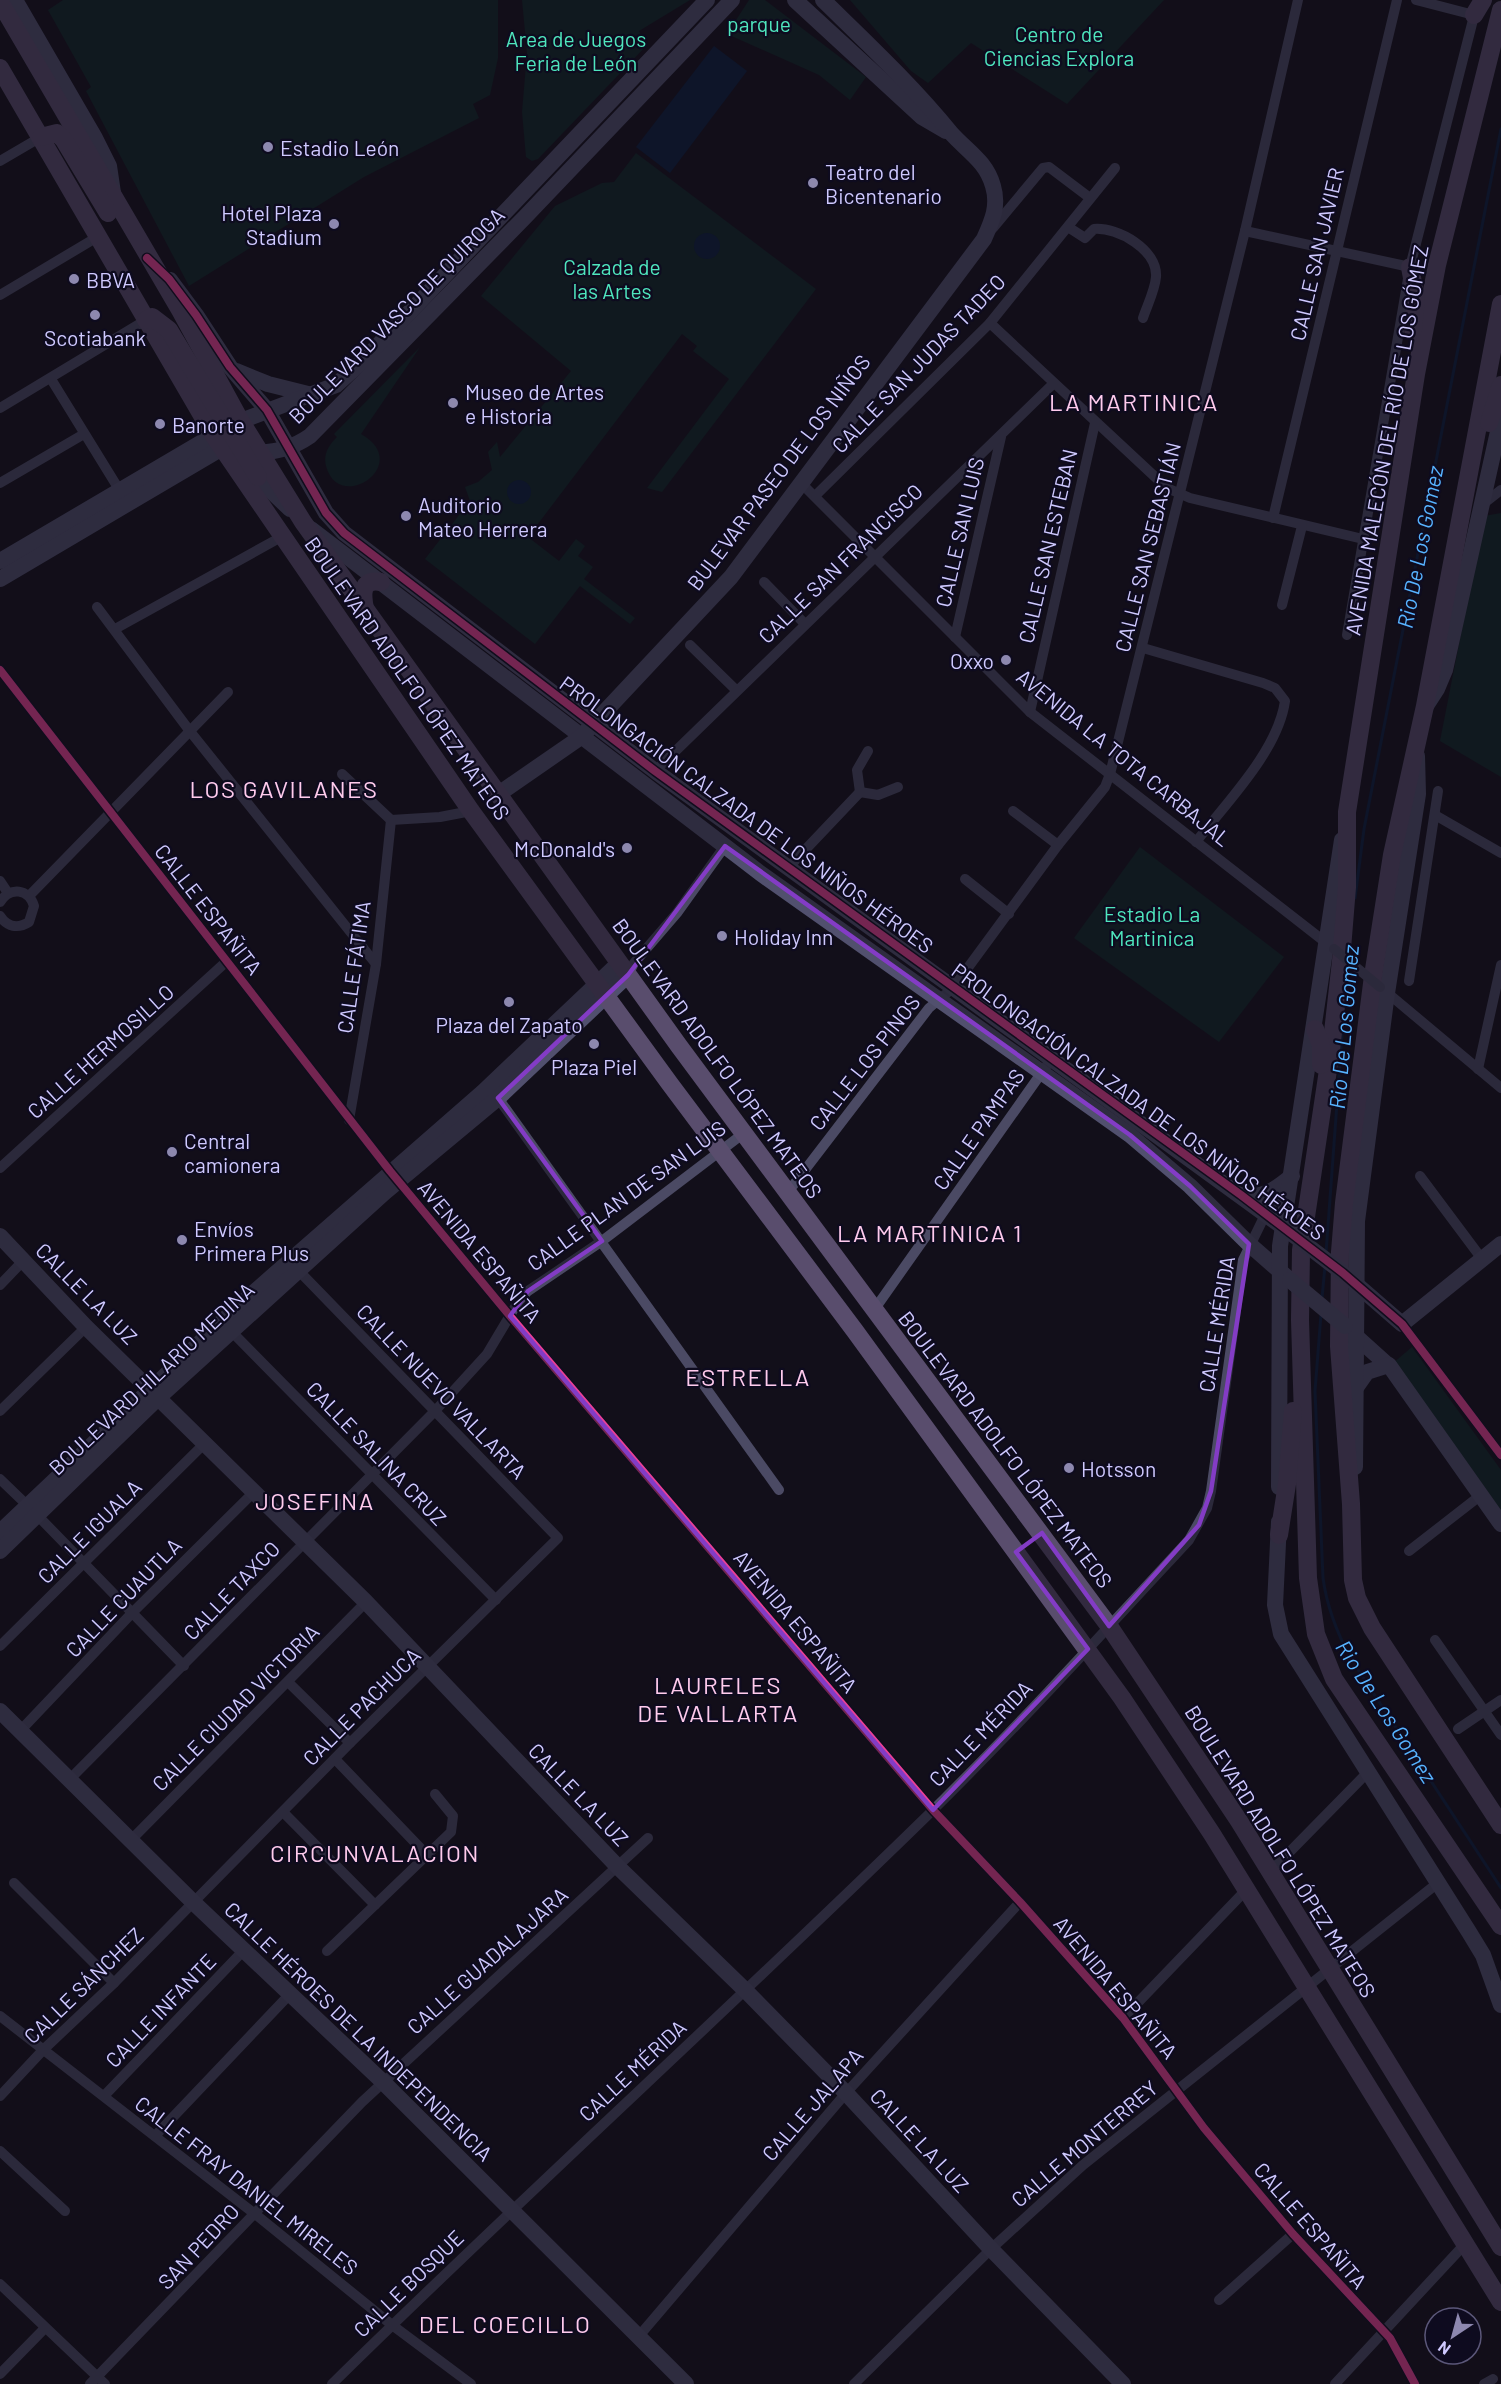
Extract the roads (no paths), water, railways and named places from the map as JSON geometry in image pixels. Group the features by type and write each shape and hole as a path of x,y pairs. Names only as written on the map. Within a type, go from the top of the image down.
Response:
{"main road":[{"name":"BOULEVARD ADOLFO LÓPEZ MATEOS","path":"0,2 147,258 180,310 229,436 283,536 471,811 1088,1649 1190,1801 1501,2302"},
{"name":"AVENIDA MALECÓN DEL RÍO DE LOS GÓMEZ","path":"1501,10 1437,265 1416,374 1347,812 1347,887 1341,961 1331,1050 1301,1250 1300,1320 1308,1578 1311,1612 1324,1658 1351,1706 1501,1926"},
{"name":"BOULEVARD ADOLFO LÓPEZ MATEOS","path":"0,68 146,320 229,436 259,452 303,522 497,795 627,967 744,1133 1109,1626 1183,1735 1270,1872 1498,2243"},
{"path":"41,137 57,133 64,140 135,260 155,286 180,310"},
{"path":"1410,267 1416,300 1412,353 1416,374"},
{"path":"1501,304 1425,706 1392,855 1375,965 1342,1233 1339,1346 1351,1504 1353,1580 1362,1611 1501,1825"},
{"path":"1460,521 1474,495 1489,424 1501,385"},
{"path":"229,436 258,477"},
{"path":"365,611 362,595 366,584 370,581 381,582"},
{"path":"1301,1250 1299,1227 1321,1066 1321,1045 1315,1029"},
{"path":"1279,1535 1287,1484 1300,1320"},
{"path":"1016,1552 1042,1533"},
{"path":"1498,2243 1501,2219"}],"street":[{"path":"15,0 109,166 115,201"},
{"name":"BOULEVARD VASCO DE QUIROGA","path":"0,579 84,521 229,436 267,410 336,385 367,357 707,0"},
{"name":"BOULEVARD VASCO DE QUIROGA","path":"229,436 259,452 289,447 310,436 732,0"},
{"name":"BULEVAR PASEO DE LOS NIÑOS","path":"795,0 922,117 952,134"},
{"name":"BULEVAR PASEO DE LOS NIÑOS","path":"497,795 581,737 731,577 984,239 994,214 996,201 993,185 984,166 952,134 930,106 824,0"},
{"name":"CALLE SAN SEBASTIÁN","path":"953,988 1058,845 1105,787 1110,774 1245,231 1298,0"},
{"name":"CALLE SAN JAVIER","path":"1273,518 1397,0"},
{"path":"1347,635 1410,267 1479,5 1416,0"},
{"path":"0,161 41,137"},
{"path":"984,239 1043,168 1049,167 1090,198"},
{"name":"CALLE SAN JUDAS TADEO","path":"816,495 990,323 1115,168"},
{"path":"1077,215 1094,229 1113,231 1148,254 1154,265 1156,278 1143,318"},
{"path":"1068,227 1084,238 1094,229"},
{"path":"1245,231 1410,267"},
{"path":"0,295 99,236"},
{"name":"PROLONGACIÓN CALZADA DE LOS NIÑOS HÉROES","path":"147,258 169,279 230,367 267,410 326,513 344,533 593,725 787,869 953,988 1190,1186 1249,1244 1389,1365 1501,1524"},
{"path":"0,408 146,320"},
{"path":"990,323 1153,478 1180,495 1364,539"},
{"path":"230,367 268,384 312,395"},
{"path":"51,379 120,491"},
{"name":"CALLE SAN FRANCISCO","path":"655,771 804,623 1053,384"},
{"path":"1425,706 1437,689 1445,670 1501,418"},
{"name":"CALLE SAN ESTEBAN","path":"1030,712 1095,423"},
{"path":"0,483 84,434"},
{"name":"BOULEVARD VASCO DE QUIROGA","path":"0,561 84,521 120,491 229,436"},
{"name":"CALLE SAN LUIS","path":"955,637 1001,436"},
{"name":"PROLONGACIÓN CALZADA DE LOS NIÑOS HÉROES","path":"258,477 303,522 725,846 938,998 1047,1065 1241,1195 1349,1278 1402,1324"},
{"name":"AVENIDA LA TOTA CARBAJAL","path":"802,483 1030,712 1331,946 1501,1088"},
{"path":"1483,504 1501,490"},
{"path":"1282,605 1302,526"},
{"path":"115,629 283,536"},
{"path":"764,582 804,623"},
{"path":"97,608 189,730 376,964"},
{"path":"690,645 736,690"},
{"path":"1143,648 1263,683 1275,688 1285,701 1283,715 1261,757 1196,842"},
{"name":"CALLE ESPAÑITA","path":"2,677 110,811 394,1176"},
{"path":"29,896 228,692"},
{"path":"1351,1504 1356,1459 1355,1389 1350,1331 1352,1308 1349,1278 1383,990 1418,794 1416,749"},
{"path":"860,792 857,770 868,750"},
{"path":"342,774 391,820 440,817 471,811"},
{"path":"860,792 878,795 898,787"},
{"path":"1409,981 1438,790"},
{"path":"787,869 860,792"},
{"path":"1013,811 1058,845"},
{"name":"AVENIDA MALECÓN DEL RÍO DE LOS GÓMEZ","path":"1347,812 1331,946 1315,1029 1285,1228 1279,1535 1275,1605 1281,1634 1483,1955 1501,2005"},
{"path":"1435,815 1501,853"},
{"name":"CALLE FÁTIMA","path":"350,1120 376,964 391,820"},
{"path":"627,967 677,913 725,846"},
{"path":"965,879 1009,914"},
{"path":"0,881 8,893"},
{"path":"0,902 8,893 19,891 29,896 34,906 29,922 13,927 0,916"},
{"name":"CALLE HERMOSILLO","path":"0,1168 227,961"},
{"path":"1478,1069 1501,965"},
{"name":"BOULEVARD HILARIO MEDINA","path":"155,1393 232,1332 483,1092 627,967"},
{"name":"CALLE LOS PINOS","path":"788,1192 938,998 953,988"},
{"name":"BOULEVARD HILARIO MEDINA","path":"0,1551 33,1511 155,1393 394,1176 498,1098 601,990"},
{"name":"CALLE PAMPAS","path":"874,1310 1047,1065"},
{"path":"498,1098 779,1490"},
{"name":"CALLE PLAN DE SAN LUIS","path":"510,1316 528,1291 602,1241 744,1133"},
{"name":"AVENIDA ESPAÑITA","path":"394,1176 510,1316 933,1810 1020,1902 1123,2018 1177,2091"},
{"path":"1241,1195 1252,1197 1267,1194 1292,1176"},
{"name":"CALLE MÉRIDA","path":"511,2210 746,1991 933,1810 1189,1540 1207,1508 1241,1272 1249,1244 1266,1213 1292,1176"},
{"path":"1420,1176 1482,1258"},
{"name":"CALLE LA LUZ","path":"0,1236 87,1327 366,1602 618,1868 746,1991 846,2093 991,2248 1123,2384"},
{"path":"1500,1247 1482,1258 1402,1324 1501,1455"},
{"path":"0,1285 23,1261"},
{"name":"CALLE NUEVO VALLARTA","path":"298,1270 558,1538"},
{"path":"1329,1313 1352,1308"},
{"name":"CALLE TAXCO","path":"70,1779 435,1411 487,1354 510,1316"},
{"path":"0,1411 87,1327"},
{"name":"CALLE SALINA CRUZ","path":"232,1332 496,1600"},
{"path":"1355,1389 1367,1372 1389,1365"},
{"name":"CALLE IGUALA","path":"0,1646 205,1443"},
{"path":"0,1479 184,1666"},
{"name":"CALLE CUAUTLA","path":"20,1731 132,1613 255,1491"},
{"path":"1409,1551 1481,1495"},
{"name":"BOULEVARD HILARIO MEDINA","path":"0,1532 33,1511"},
{"name":"CALLE PACHUCA","path":"194,1903 350,1743 558,1538"},
{"name":"CALLE CIUDAD VICTORIA","path":"131,1840 366,1602"},
{"path":"1435,1640 1501,1735"},
{"path":"288,1682 350,1743"},
{"path":"1458,1729 1501,1700"},
{"name":"CALLE HÉROES DE LA INDEPENDENCIA","path":"0,1712 194,1903 383,2082 686,2384"},
{"path":"334,1760 428,1855"},
{"path":"1270,1872 1368,1772"},
{"path":"327,1951 448,1837 454,1826 453,1816 435,1794"},
{"path":"283,1812 375,1905"},
{"name":"CALLE GUADALAJARA","path":"383,2082 648,1838"},
{"name":"CALLE MONTERREY","path":"854,2384 991,2248 1083,2165 1439,1882"},
{"path":"14,1883 114,1983"},
{"path":"1123,2018 1246,1890"},
{"name":"CALLE JALAPA","path":"639,2336 846,2093 1020,1902"},
{"name":"CALLE SÁNCHEZ","path":"0,2096 43,2050 194,1903"},
{"name":"CALLE INFANTE","path":"104,2096 244,1950"},
{"path":"155,2136 290,1994"},
{"name":"CALLE FRAY DANIEL MIRELES","path":"0,2016 255,2214 392,2325 471,2384"},
{"name":"SAN PEDRO","path":"98,2381 383,2082"},
{"name":"CALLE ESPAÑITA","path":"1177,2091 1204,2128 1293,2234 1385,2332 1396,2346 1415,2384"},
{"path":"0,2151 65,2211"},
{"name":"CALLE BOSQUE","path":"332,2384 511,2210"},
{"path":"1219,2300 1293,2234"},
{"path":"1335,2384 1466,2244"},
{"path":"0,2284 98,2381"},
{"path":"0,2374 45,2328"}],"water":[{"path":"714,46 747,71 670,173 636,147"},
{"path":"707,233 716,237 720,246 716,255 707,259 698,255 694,246 698,237"},
{"path":"519,480 528,483 531,492 528,501 519,504 510,501 507,492 510,483"}],"waterway":[{"name":"Rio De Los Gomez","path":"1355,898 1364,829 1501,129"},
{"name":"Rio De Los Gomez","path":"1326,1253 1342,1035"},
{"name":"Rio De Los Gomez","path":"1322,1298 1325,1266"},
{"name":"Rio De Los Gomez","path":"1321,1314 1315,1391 1323,1578 1330,1610 1351,1659 1501,1888"}],"place":[{"name":"Estadio León","path":"268,147"},
{"name":"Teatro del Bicentenario","path":"813,183"},
{"name":"Hotel Plaza Stadium","path":"334,224"},
{"name":"BBVA","path":"74,279"},
{"name":"Scotiabank","path":"95,315"},
{"name":"Museo de Artes e Historia","path":"453,403"},
{"name":"Banorte","path":"160,424"},
{"name":"Auditorio Mateo Herrera","path":"406,516"},
{"name":"Oxxo","path":"1006,660"},
{"name":"McDonald's","path":"627,848"},
{"name":"Holiday Inn","path":"722,936"},
{"name":"Plaza del Zapato","path":"509,1002"},
{"name":"Plaza Piel","path":"594,1044"},
{"name":"Central camionera","path":"172,1152"},
{"name":"Envíos Primera Plus","path":"182,1240"},
{"name":"Hotsson","path":"1069,1468"}],"district":[{"name":"LA MARTINICA","path":"1134,401"},
{"name":"LOS GAVILANES","path":"284,788"},
{"name":"LA MARTINICA 1","path":"930,1232"},
{"name":"ESTRELLA","path":"748,1376"},
{"name":"JOSEFINA","path":"315,1500"},
{"name":"LAURELES DE VALLARTA","path":"718,1698"},
{"name":"CIRCUNVALACION","path":"375,1852"},
{"name":"DEL COECILLO","path":"505,2323"}],"park label":[{"name":"parque","path":"759,23"},
{"name":"Centro de Ciencias Explora","path":"1059,45"},
{"name":"Area de Juegos Feria de León","path":"576,50"},
{"name":"Calzada de las Artes","path":"612,278"},
{"name":"Estadio La Martinica","path":"1152,925"}]}
